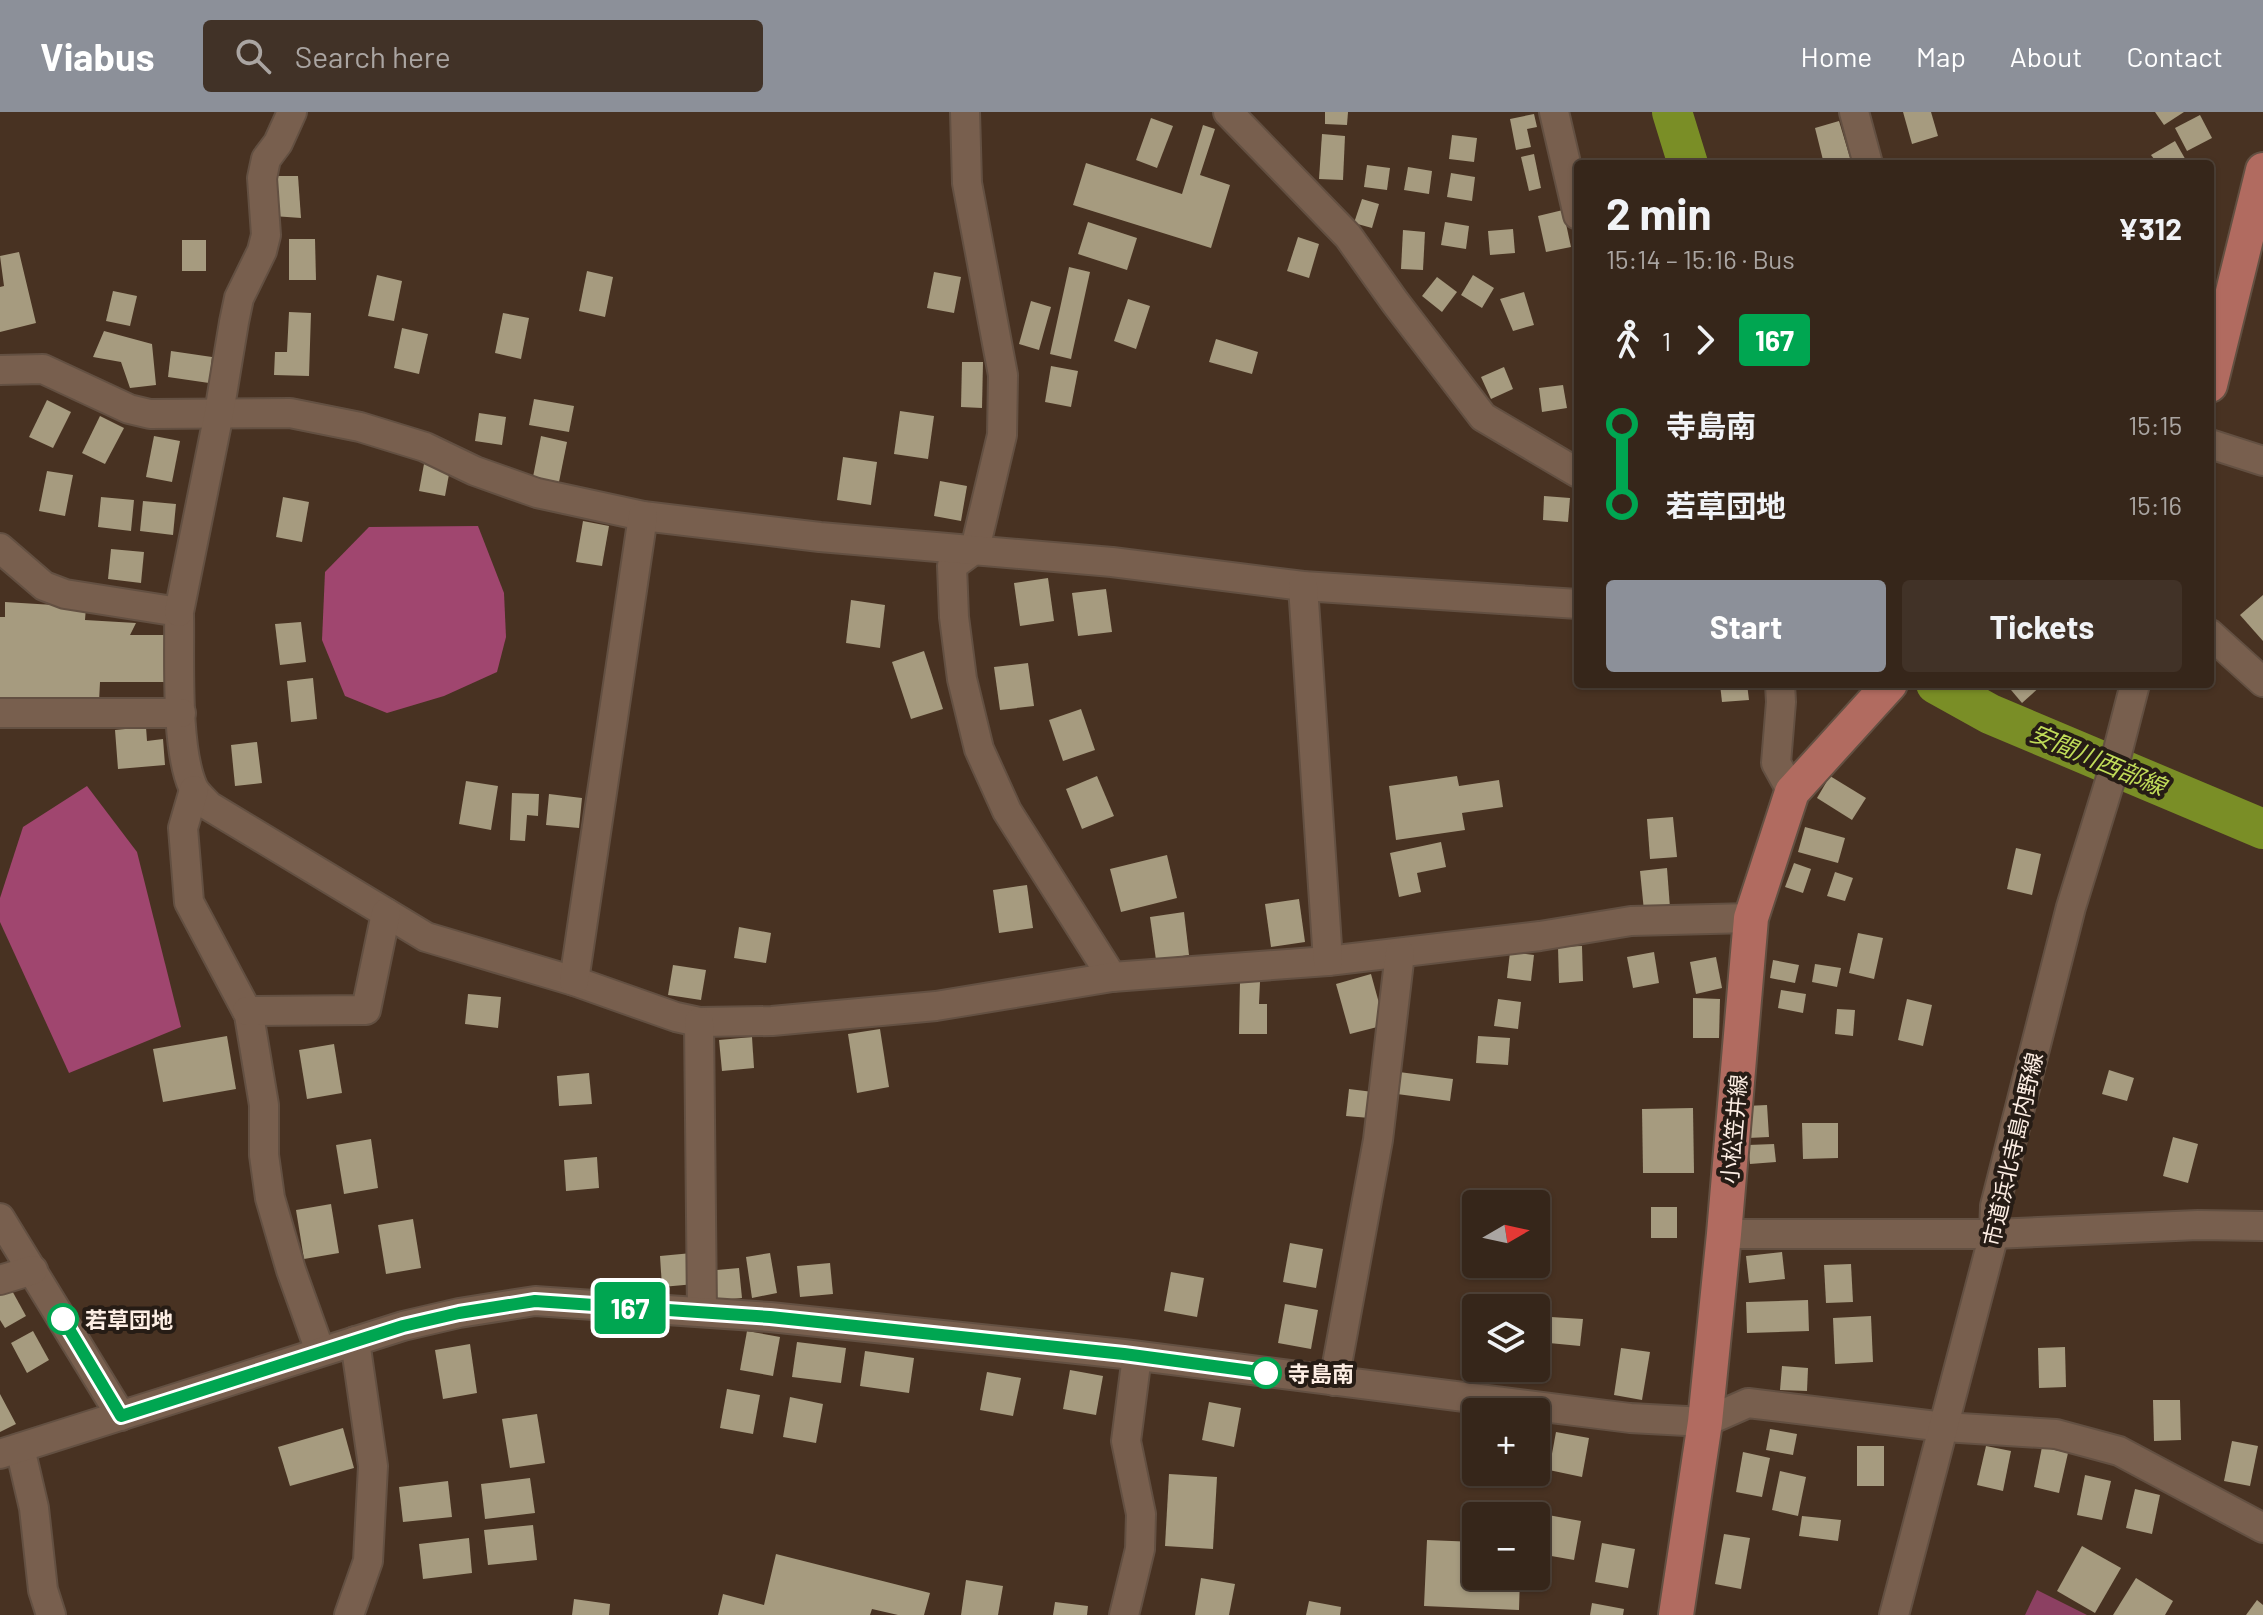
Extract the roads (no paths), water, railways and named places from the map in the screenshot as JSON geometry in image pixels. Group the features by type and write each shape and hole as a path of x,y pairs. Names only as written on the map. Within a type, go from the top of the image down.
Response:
{"main road":[{"path":"2214,369 2263,170"},
{"name":"小松笠井線","path":"1676,1615 1705,1422 1751,918 1792,792 1886,688"}],"street":[{"path":"292,112 278,143 266,159 262,178 266,235 262,251 239,298 179,612 181,713 186,765 194,790 209,806 426,937 574,981 676,1017 699,1022 772,1021 936,1006 1112,977 1400,953 1631,921 1751,918"},
{"path":"965,112 967,183 1003,375 1002,435 975,549 952,566 954,617 962,679 979,749 1007,811 1112,977"},
{"path":"1228,112 1348,236 1483,417 1574,471"},
{"path":"1554,112 1574,198"},
{"path":"1854,112 1867,160"},
{"path":"0,370 43,369 129,409 150,414 290,413 360,427 425,447 475,471 537,493 643,516 820,537 1112,562 1303,586 1574,604"},
{"path":"2214,445 2263,461"},
{"path":"574,981 643,516"},
{"path":"0,548 44,586 65,594 179,612"},
{"path":"1303,586 1328,961"},
{"path":"2214,638 2263,682"},
{"path":"1780,688 1776,763 1792,792"},
{"name":"市道浜北寺島内野線","path":"1894,1615 1994,1234 1995,1206 2071,907 2110,781 2134,688"},
{"path":"0,713 181,713"},
{"path":"194,790 183,828 189,902 247,1011 264,1105 264,1155 270,1198 291,1270 320,1351"},
{"path":"247,1011 366,1010 386,913"},
{"path":"1334,1381 1378,1140 1400,953"},
{"path":"699,1022 702,1312"},
{"path":"0,1218 121,1416"},
{"path":"1724,1234 1994,1234 2198,1225 2263,1226"},
{"path":"0,1280 33,1270"},
{"path":"51,1615 43,1590 34,1508 10,1451 403,1326 535,1301 830,1323 1137,1356 1630,1418 1705,1422 1748,1403 1944,1427 2056,1434 2119,1451 2263,1528"},
{"path":"349,1615 368,1561 373,1466 355,1341"},
{"path":"1124,1615 1140,1549 1141,1514 1126,1441 1137,1356"}],"waterway":[{"name":"安間川西部線","path":"1672,112 1687,160"},
{"name":"安間川西部線","path":"1943,688 1990,714 2263,829"}],"place":[{"name":"若草団地","path":"63,1319"},
{"name":"寺島南","path":"1266,1373"}]}
